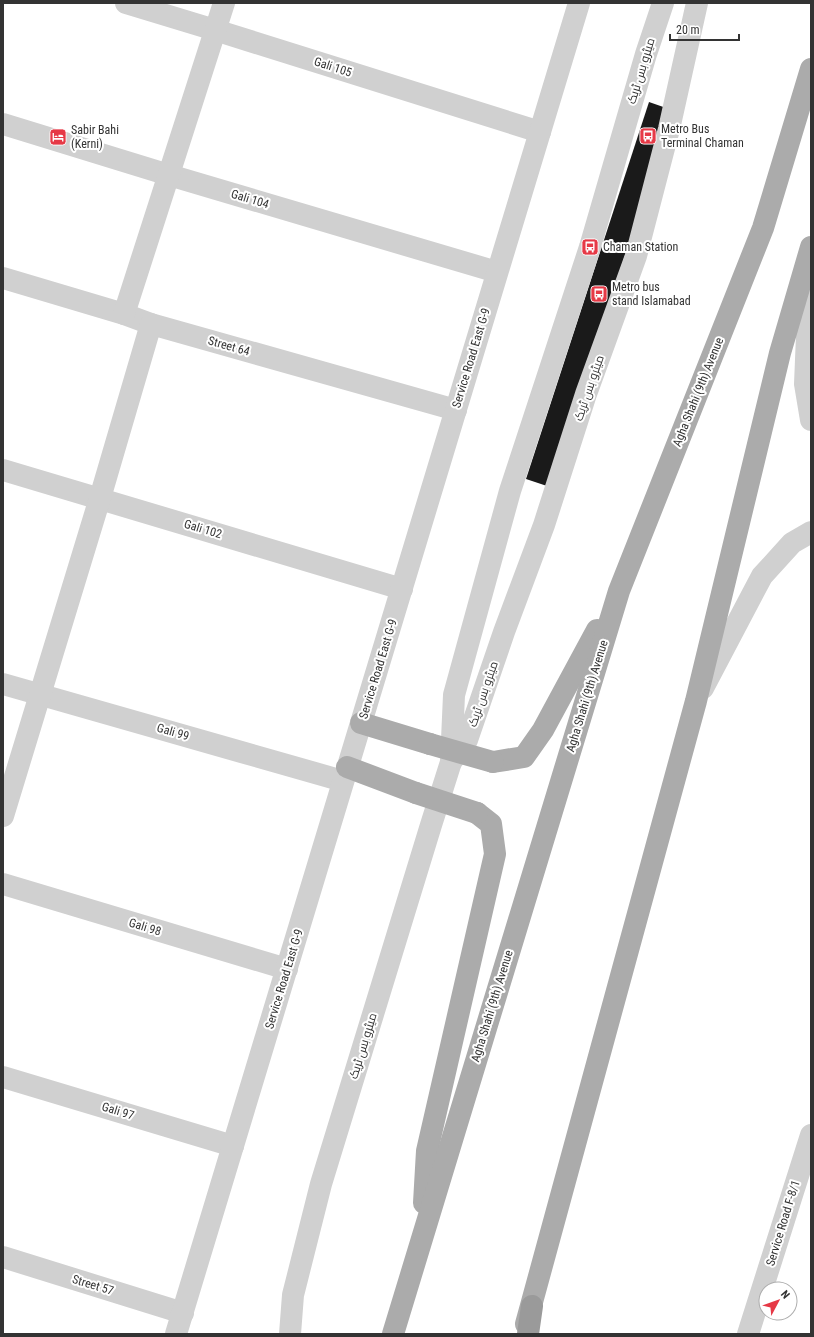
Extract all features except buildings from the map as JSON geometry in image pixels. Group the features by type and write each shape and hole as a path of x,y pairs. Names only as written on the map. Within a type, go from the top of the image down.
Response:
{"highway":[{"path":"528,1334 532,1306"}],"main road":[{"name":"Agha Shahi (9th) Avenue","path":"393,1334 619,590 763,228 811,69"},
{"path":"523,1334 532,1306 696,701 780,353 811,247"},
{"path":"361,722 493,762 524,757 543,730 619,590"},
{"path":"345,774 416,793 477,813 491,824 494,854 427,1151 422,1238"}],"street":[{"name":"Gali 105","path":"126,3 540,132"},
{"path":"124,314 224,3"},
{"name":"Service Road East G-9","path":"176,1334 579,3"},
{"name":"میٹرو بس ٹریک","path":"290,1334 293,1294 321,1184 430,825 451,762 454,695 508,498 590,247 646,54 663,3"},
{"name":"میٹرو بس ٹریک","path":"451,762 467,740 504,632 544,525 586,394 636,256 669,129 698,3"},
{"name":"Gali 104","path":"3,124 169,175 497,272"},
{"path":"811,247 805,384 811,420"},
{"name":"Street 64","path":"3,278 124,314 151,324 456,410"},
{"path":"3,816 6,793 41,694 151,324"},
{"name":"Gali 102","path":"3,470 402,589"},
{"path":"696,701 762,576 792,543 811,532"},
{"name":"Gali 99","path":"3,684 345,774"},
{"name":"Gali 98","path":"3,884 287,969"},
{"name":"Gali 97","path":"3,1077 233,1146"},
{"name":"Service Road F-8/1","path":"748,1334 811,1135"},
{"name":"Street 57","path":"3,1257 183,1313"}],"place":[{"name":"Metro Bus Terminal Chaman","path":"648,136"},
{"name":"Sabir Bahi (Kerni)","path":"58,137"},
{"name":"Chaman Station","path":"590,247"},
{"name":"Metro bus stand Islamabad","path":"599,294"}]}
